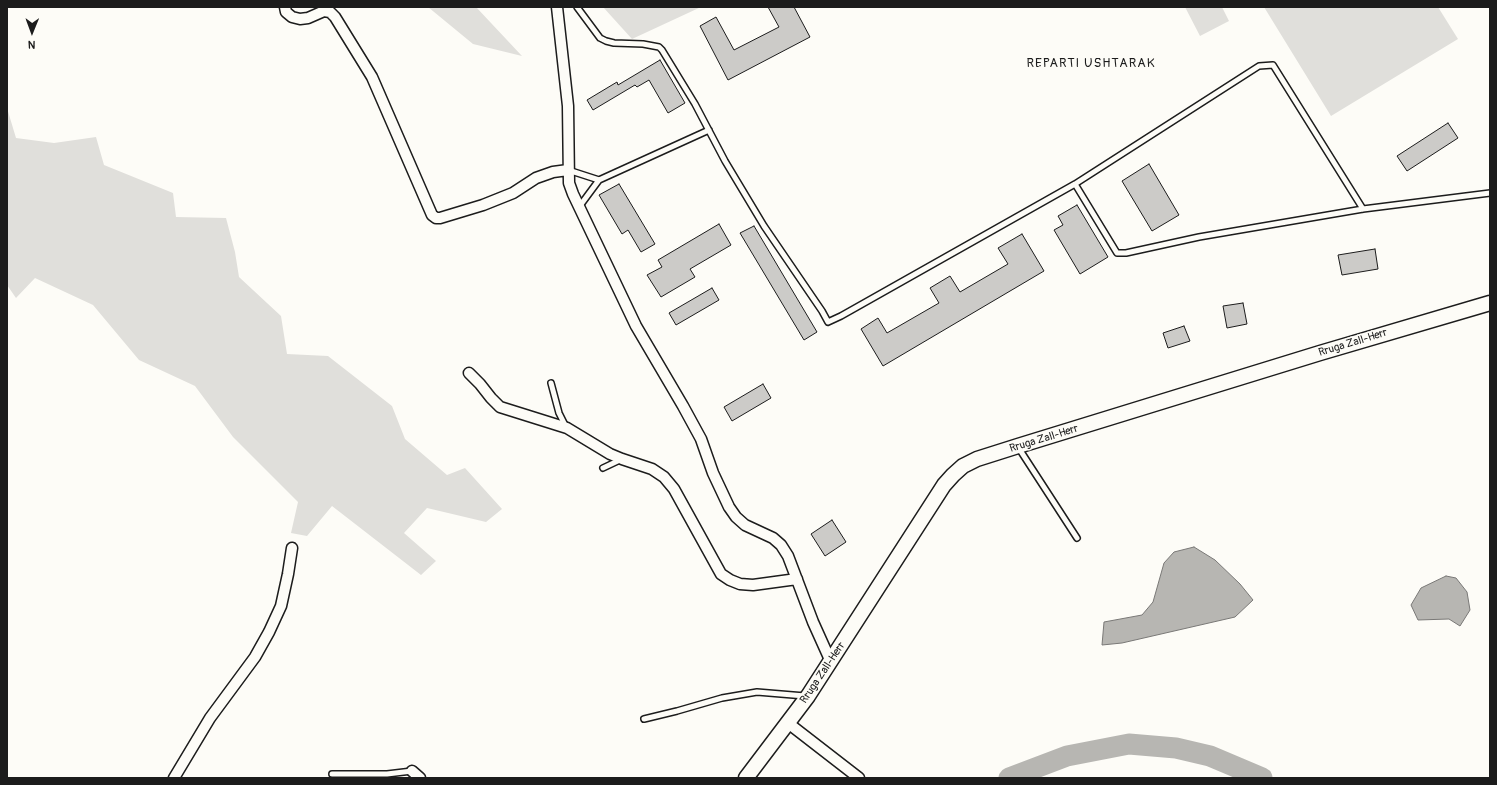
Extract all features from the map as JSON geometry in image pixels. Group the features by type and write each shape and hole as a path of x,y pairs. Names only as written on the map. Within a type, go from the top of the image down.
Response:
{"main road":[{"name":"Rruga Zall-Herr","path":"746,778 808,696 831,662 944,485 952,475 963,466 977,459 1018,446 1490,303"}],"street":[{"path":"285,7 286,12 292,17 300,19 308,18 324,11 330,12 335,17 372,77 432,215 436,218 483,205 513,193 536,178 553,172 568,170"},
{"path":"557,7 568,106 569,183 579,207 636,326 684,406 701,439 714,474 729,507 736,517 745,525 773,538 782,545 788,556 831,662"},
{"path":"469,373 480,384 490,398 500,407 567,428 622,459 652,469 664,477 674,489 720,574 740,584 753,585 797,579"},
{"path":"174,778 210,718 255,657 269,632 281,606 292,548"},
{"path":"788,723 859,778"},
{"path":"412,771 420,778"}],"lane":[{"path":"577,7 600,38 606,41 614,43 644,44 659,47 695,104 725,161 764,226 828,322 1075,184 1259,66 1272,65 1363,209"},
{"path":"579,207 598,180 709,130"},
{"path":"568,170 598,180"},
{"path":"1075,184 1117,253 1126,253 1199,237 1363,209 1490,193"},
{"path":"551,383 559,413 567,428"},
{"path":"1018,446 1077,538"},
{"path":"603,468 622,459"},
{"path":"644,719 722,698 756,692 808,696"},
{"path":"332,774 387,774 412,771"}],"shaded area":[{"path":"428,7 476,7 522,56 473,44"},
{"path":"603,7 701,7 632,39"},
{"path":"1185,7 1222,7 1229,21 1200,36"},
{"path":"1264,7 1438,7 1458,39 1331,116"},
{"path":"7,108 16,138 54,143 96,137 104,165 173,193 176,217 226,218 235,252 239,277 281,316 287,354 328,356 392,406 405,439 447,475 465,468 502,509 486,522 427,508 404,533 436,561 421,575 332,506 307,536 291,533 298,502 233,437 195,386 139,360 93,305 35,278 16,298 7,285"},
{"path":"1194,547 1215,560 1240,584 1253,600 1235,617 1122,643 1102,645 1104,622 1142,615 1153,602 1164,563 1174,552"},
{"path":"1446,576 1456,578 1467,592 1470,610 1460,626 1449,619 1418,620 1411,605 1421,588"}],"building":[{"path":"768,7 794,7 810,37 728,80 700,26 716,17 734,50 779,27"},
{"path":"660,60 685,103 668,113 649,80 637,87 635,85 593,110 587,100 617,82 618,85"},
{"path":"1448,123 1458,138 1407,171 1397,156"},
{"path":"1149,164 1179,215 1152,231 1122,181"},
{"path":"619,184 655,244 641,252 628,230 622,234 599,195"},
{"path":"1077,205 1108,257 1080,274 1054,230 1063,225 1058,216"},
{"path":"719,224 731,245 690,269 695,277 661,297 647,275 662,267 658,260"},
{"path":"754,226 817,332 804,340 740,233"},
{"path":"1022,234 1044,271 883,366 861,329 878,318 887,333 939,303 930,288 950,276 960,292 1008,264 998,248"},
{"path":"1375,249 1378,269 1342,275 1338,255"},
{"path":"712,288 719,300 676,325 669,313"},
{"path":"1243,303 1247,324 1227,328 1223,306"},
{"path":"1184,326 1190,341 1168,348 1163,333"},
{"path":"763,384 771,398 732,421 724,407"},
{"path":"832,520 846,542 825,556 811,534"}],"waterway":[{"path":"1009,778 1067,756 1129,744 1176,748 1210,756 1262,778"}],"district":[{"name":"REPARTI USHTARAK","path":"1091,64"}]}
